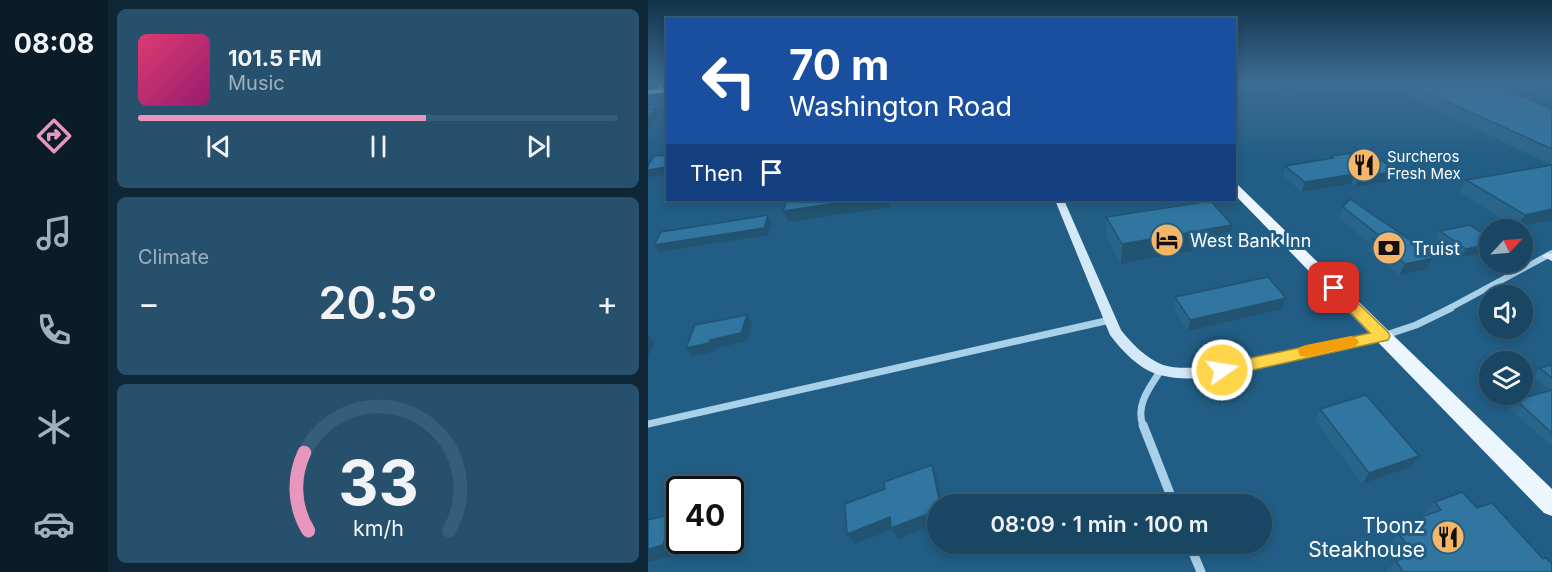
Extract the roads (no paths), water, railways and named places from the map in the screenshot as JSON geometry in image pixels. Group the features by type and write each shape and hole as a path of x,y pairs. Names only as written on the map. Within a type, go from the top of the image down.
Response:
{"main road":[{"path":"1236,189 1552,505"}],"street":[{"path":"1059,201 1115,332 1124,344 1161,370 1182,373 1222,370 1383,336 1416,325 1551,256"},
{"path":"648,424 1110,320"},
{"path":"1161,370 1139,407 1141,421 1170,494"},
{"path":"1194,554 1201,572"}],"place":[{"name":"Surcheros Fresh Mex","path":"1364,165"},
{"name":"West Bank Inn","path":"1167,240"},
{"name":"Truist","path":"1389,248"},
{"name":"Tbonz Steakhouse","path":"1448,537"}]}
